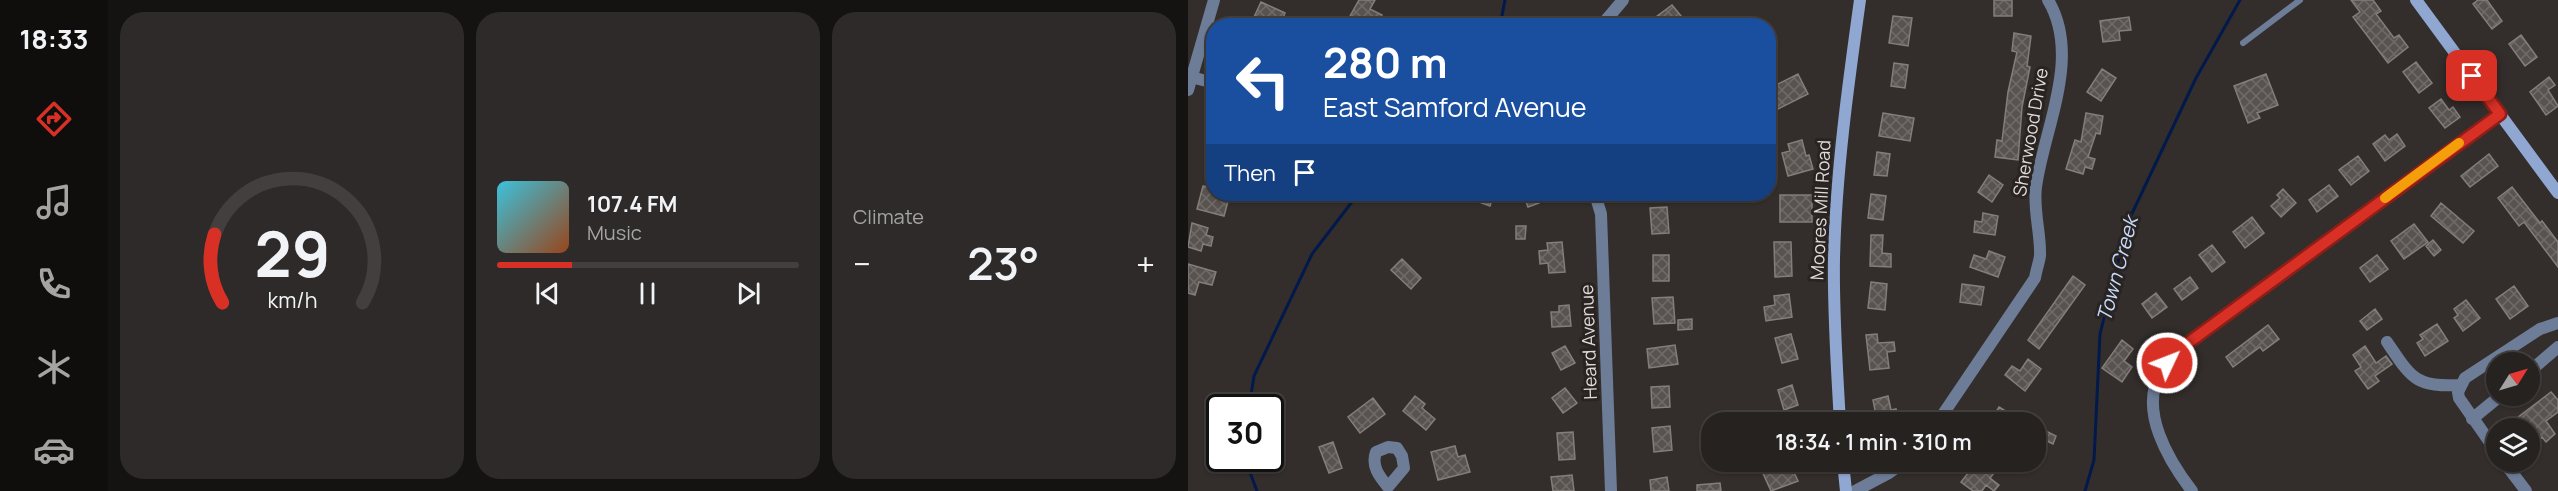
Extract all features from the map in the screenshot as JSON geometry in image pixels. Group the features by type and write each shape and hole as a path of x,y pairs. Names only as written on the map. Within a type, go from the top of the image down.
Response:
{"street":[{"path":"1209,18 1214,0"},
{"path":"1608,18 1623,0"},
{"name":"Moores Mill Road","path":"1840,412 1834,283 1837,192 1843,122 1860,0"},
{"name":"Sherwood Drive","path":"1944,412 2035,278 2040,255 2035,210 2036,186 2060,71 2060,31 2054,10 2048,0"},
{"path":"2416,0 2558,193"},
{"path":"1188,90 1206,27"},
{"path":"1191,77 1206,81"},
{"path":"2192,491 2168,456 2159,435 2154,402 2160,372 2175,353 2500,114"},
{"name":"Heard Avenue","path":"1598,201 1601,214 1611,491"},
{"path":"2486,438 2458,398 2465,378 2540,329 2558,323"},
{"path":"2387,342 2403,367 2421,383 2434,386 2461,385"},
{"path":"2540,363 2558,347"},
{"path":"2472,419 2488,406"},
{"path":"1844,472 1846,491"},
{"path":"1854,491 1890,472"},
{"path":"2512,472 2526,491"}],"lane":[{"path":"2243,43 2300,0"}],"building":[{"path":"1359,0 1375,0 1370,9 1382,15 1380,18 1349,18"},
{"path":"1994,0 2012,0 2012,16 1994,16"},
{"path":"2351,0 2373,0 2381,11 2376,14 2394,38 2399,35 2408,47 2388,63 2353,17 2360,12"},
{"path":"2478,0 2487,0 2502,21 2492,29 2473,4"},
{"path":"1261,2 1285,13 1283,18 1254,18"},
{"path":"1672,5 1681,16 1679,18 1656,17"},
{"path":"1893,16 1912,18 1908,46 1889,43"},
{"path":"2129,17 2131,30 2119,31 2120,40 2103,42 2100,21"},
{"path":"2014,33 2031,36 2027,66 2030,67 2022,107 2018,160 1995,157 1997,140 2002,141 2008,92 2017,52 2012,51"},
{"path":"2521,35 2537,57 2525,66 2509,44"},
{"path":"2416,62 2432,83 2419,93 2403,72"},
{"path":"1894,63 1908,65 1905,88 1891,86"},
{"path":"2102,69 2116,78 2101,101 2087,92"},
{"path":"1798,74 1808,94 1776,110 1776,85"},
{"path":"2266,74 2278,105 2257,113 2260,118 2248,123 2234,86"},
{"path":"2549,77 2555,85 2548,90 2558,106 2546,115 2530,92"},
{"path":"2441,99 2449,110 2453,107 2460,117 2445,128 2429,108"},
{"path":"1883,113 1914,118 1910,141 1879,136"},
{"path":"2086,113 2103,116 2100,134 2096,133 2088,157 2095,159 2092,169 2085,167 2083,174 2066,169 2075,140 2081,142"},
{"path":"2397,134 2405,146 2385,161 2373,144 2385,135 2389,140"},
{"path":"1802,140 1806,156 1809,155 1813,169 1788,176 1782,153 1790,151 1788,144"},
{"path":"1877,152 1890,154 1887,176 1874,175"},
{"path":"2489,154 2498,166 2470,187 2461,176"},
{"path":"2358,156 2369,171 2351,185 2339,170"},
{"path":"1989,175 2003,185 1992,202 1978,192"},
{"path":"2329,185 2338,196 2317,212 2309,200"},
{"path":"1203,186 1206,187 1206,201 1228,201 1224,216 1197,209"},
{"path":"2512,187 2558,242 2558,267 2524,222 2519,226 2498,198"},
{"path":"2283,189 2296,203 2281,217 2271,206 2280,198 2277,195"},
{"path":"1871,194 1886,196 1883,220 1868,218"},
{"path":"1780,195 1812,195 1812,222 1780,222"},
{"path":"1479,201 1492,201 1490,206"},
{"path":"1526,201 1538,201 1539,203 1528,207"},
{"path":"2441,203 2474,231 2463,243 2431,216"},
{"path":"1667,207 1669,233 1652,234 1650,208"},
{"path":"1983,213 1998,216 1995,235 1974,232 1975,221 1982,222"},
{"path":"2252,217 2264,233 2245,248 2233,232"},
{"path":"1192,223 1208,228 1206,235 1213,237 1211,246 1203,244 1201,251 1188,247"},
{"path":"2414,224 2428,242 2404,259 2391,241"},
{"path":"1516,226 1526,226 1525,239 1516,239"},
{"path":"1871,235 1883,235 1882,253 1891,254 1891,267 1870,266"},
{"path":"2433,240 2441,250 2434,256 2426,246"},
{"path":"1562,242 1565,272 1549,273 1548,263 1540,264 1539,251 1548,250 1547,243"},
{"path":"1774,242 1791,242 1792,276 1775,277"},
{"path":"2212,245 2225,262 2212,272 2199,255"},
{"path":"1989,251 2005,257 1998,277 1970,267 1974,255 1986,259"},
{"path":"1653,255 1669,255 1669,281 1653,281"},
{"path":"2377,255 2388,269 2370,282 2360,268"},
{"path":"1402,259 1421,278 1411,289 1391,270"},
{"path":"1188,264 1216,272 1212,285 1199,282 1195,295 1188,293"},
{"path":"2073,276 2085,285 2039,349 2028,340"},
{"path":"2190,277 2198,288 2182,300 2174,289"},
{"path":"1871,282 1887,284 1885,310 1868,308"},
{"path":"1962,284 1984,287 1981,305 1960,302"},
{"path":"2514,286 2528,306 2510,319 2496,299"},
{"path":"2156,293 2167,307 2152,318 2142,304"},
{"path":"1789,294 1792,317 1766,321 1764,307 1775,305 1774,296"},
{"path":"1673,297 1675,323 1654,324 1652,298"},
{"path":"2466,300 2480,318 2463,331 2454,318 2458,315 2454,309"},
{"path":"1569,305 1571,326 1552,327 1551,312 1559,312 1559,306"},
{"path":"2375,309 2382,319 2367,330 2360,321"},
{"path":"1692,319 1692,329 1678,330 1678,320"},
{"path":"2437,324 2448,341 2425,356 2417,343 2423,339 2420,335"},
{"path":"2268,325 2279,339 2263,351 2260,347 2233,367 2226,357"},
{"path":"1791,334 1798,359 1782,363 1775,338"},
{"path":"1877,334 1878,343 1894,342 1895,351 1887,352 1889,368 1870,370 1866,335"},
{"path":"2122,340 2133,349 2124,361 2132,367 2122,382 2102,368"},
{"path":"1675,345 1678,364 1649,368 1647,349"},
{"path":"1565,346 1575,363 1561,370 1552,353"},
{"path":"2365,346 2376,363 2386,356 2392,364 2375,376 2379,381 2368,389 2355,371 2361,367 2353,355"},
{"path":"2028,359 2041,369 2025,391 2005,375 2012,366 2020,371"},
{"path":"1792,385 1798,405 1784,410 1778,390"},
{"path":"1669,386 1670,407 1652,408 1651,387"},
{"path":"1565,388 1577,403 1563,413 1552,398"},
{"path":"2551,392 2558,400 2558,412 2546,421 2555,434 2546,442 2542,437 2540,438 2540,418 2517,418 2533,406 2540,406 2540,400"},
{"path":"1415,396 1425,404 1422,408 1435,419 1426,430 1403,411"},
{"path":"1888,396 1891,410 1896,409 1897,412 1875,412 1873,400"},
{"path":"1373,398 1385,414 1360,433 1348,417"},
{"path":"1999,407 2007,412 1996,412"},
{"path":"1670,426 1672,450 1654,452 1652,428"},
{"path":"2046,431 2056,436 2053,444 2046,441"},
{"path":"1573,432 1575,459 1559,460 1557,433"},
{"path":"1333,442 1342,468 1329,473 1319,447"},
{"path":"1455,446 1458,457 1465,455 1470,472 1438,480 1431,452"},
{"path":"1762,472 1794,472 1798,481 1771,491"},
{"path":"1969,472 1992,472 1990,478 1999,485 1994,491 1986,485 1982,491 1973,491 1961,482"},
{"path":"1572,475 1574,491 1553,491 1551,477"},
{"path":"1667,477 1669,491 1651,491 1650,480"},
{"path":"1720,483 1721,491 1697,491 1697,485"}],"waterway":[{"path":"1502,18 1505,0"},
{"name":"Town Creek","path":"2085,491 2094,460 2100,334 2128,222 2196,78 2240,0"},
{"path":"1251,394 1254,376 1312,254 1353,201"},
{"path":"1250,472 1257,491"}],"slow traffic":[{"path":"2385,198 2459,143"}],"route":[{"path":"2167,363 2184,346 2500,114 2472,76"}]}
